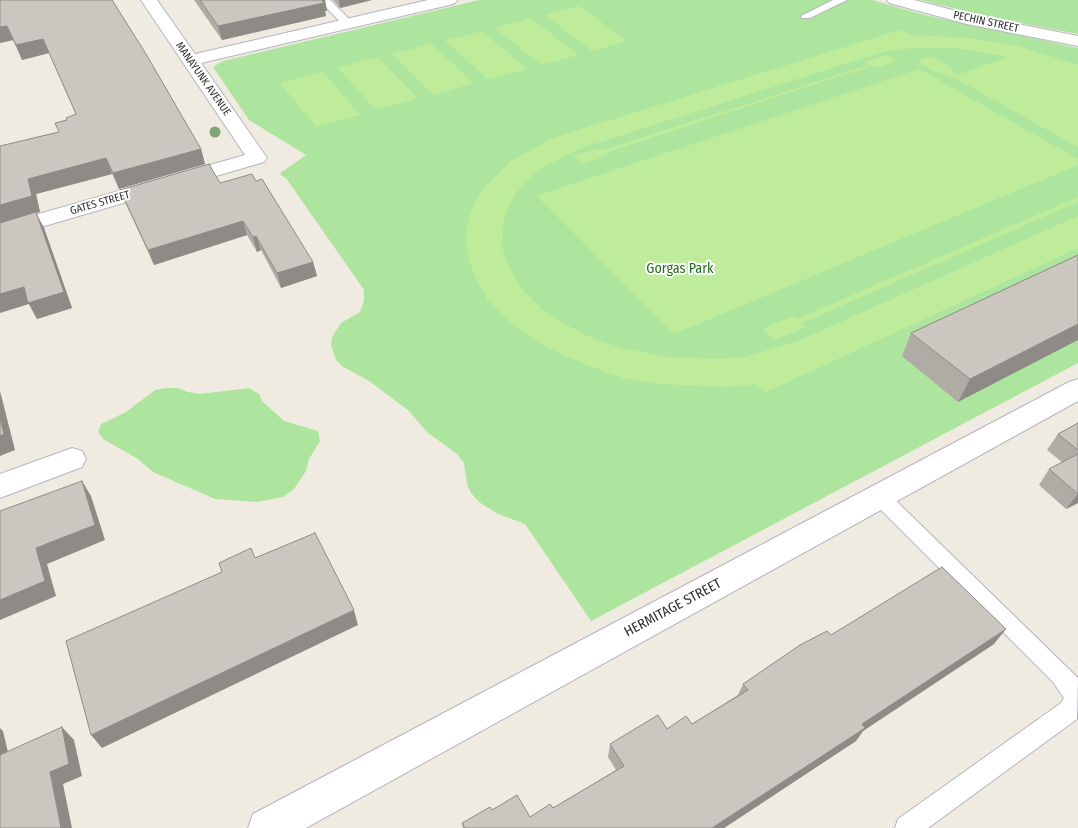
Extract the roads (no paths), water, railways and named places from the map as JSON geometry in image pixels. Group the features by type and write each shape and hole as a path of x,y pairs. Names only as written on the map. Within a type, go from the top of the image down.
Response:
{"street":[{"name":"MANAYUNK AVENUE","path":"149,0 257,158"},
{"path":"189,61 449,0"},
{"name":"PECHIN STREET","path":"895,0 967,19 1078,41"},
{"name":"GATES STREET","path":"0,232 257,158"},
{"name":"HERMITAGE STREET","path":"267,828 1078,389"},
{"path":"0,486 72,460"}],"lane":[{"path":"324,0 348,24"},
{"path":"806,16 842,0"},
{"path":"880,497 1061,676 1072,688 1076,700 1069,712 907,828"}],"park label":[{"name":"Gorgas Park","path":"680,269"}]}
